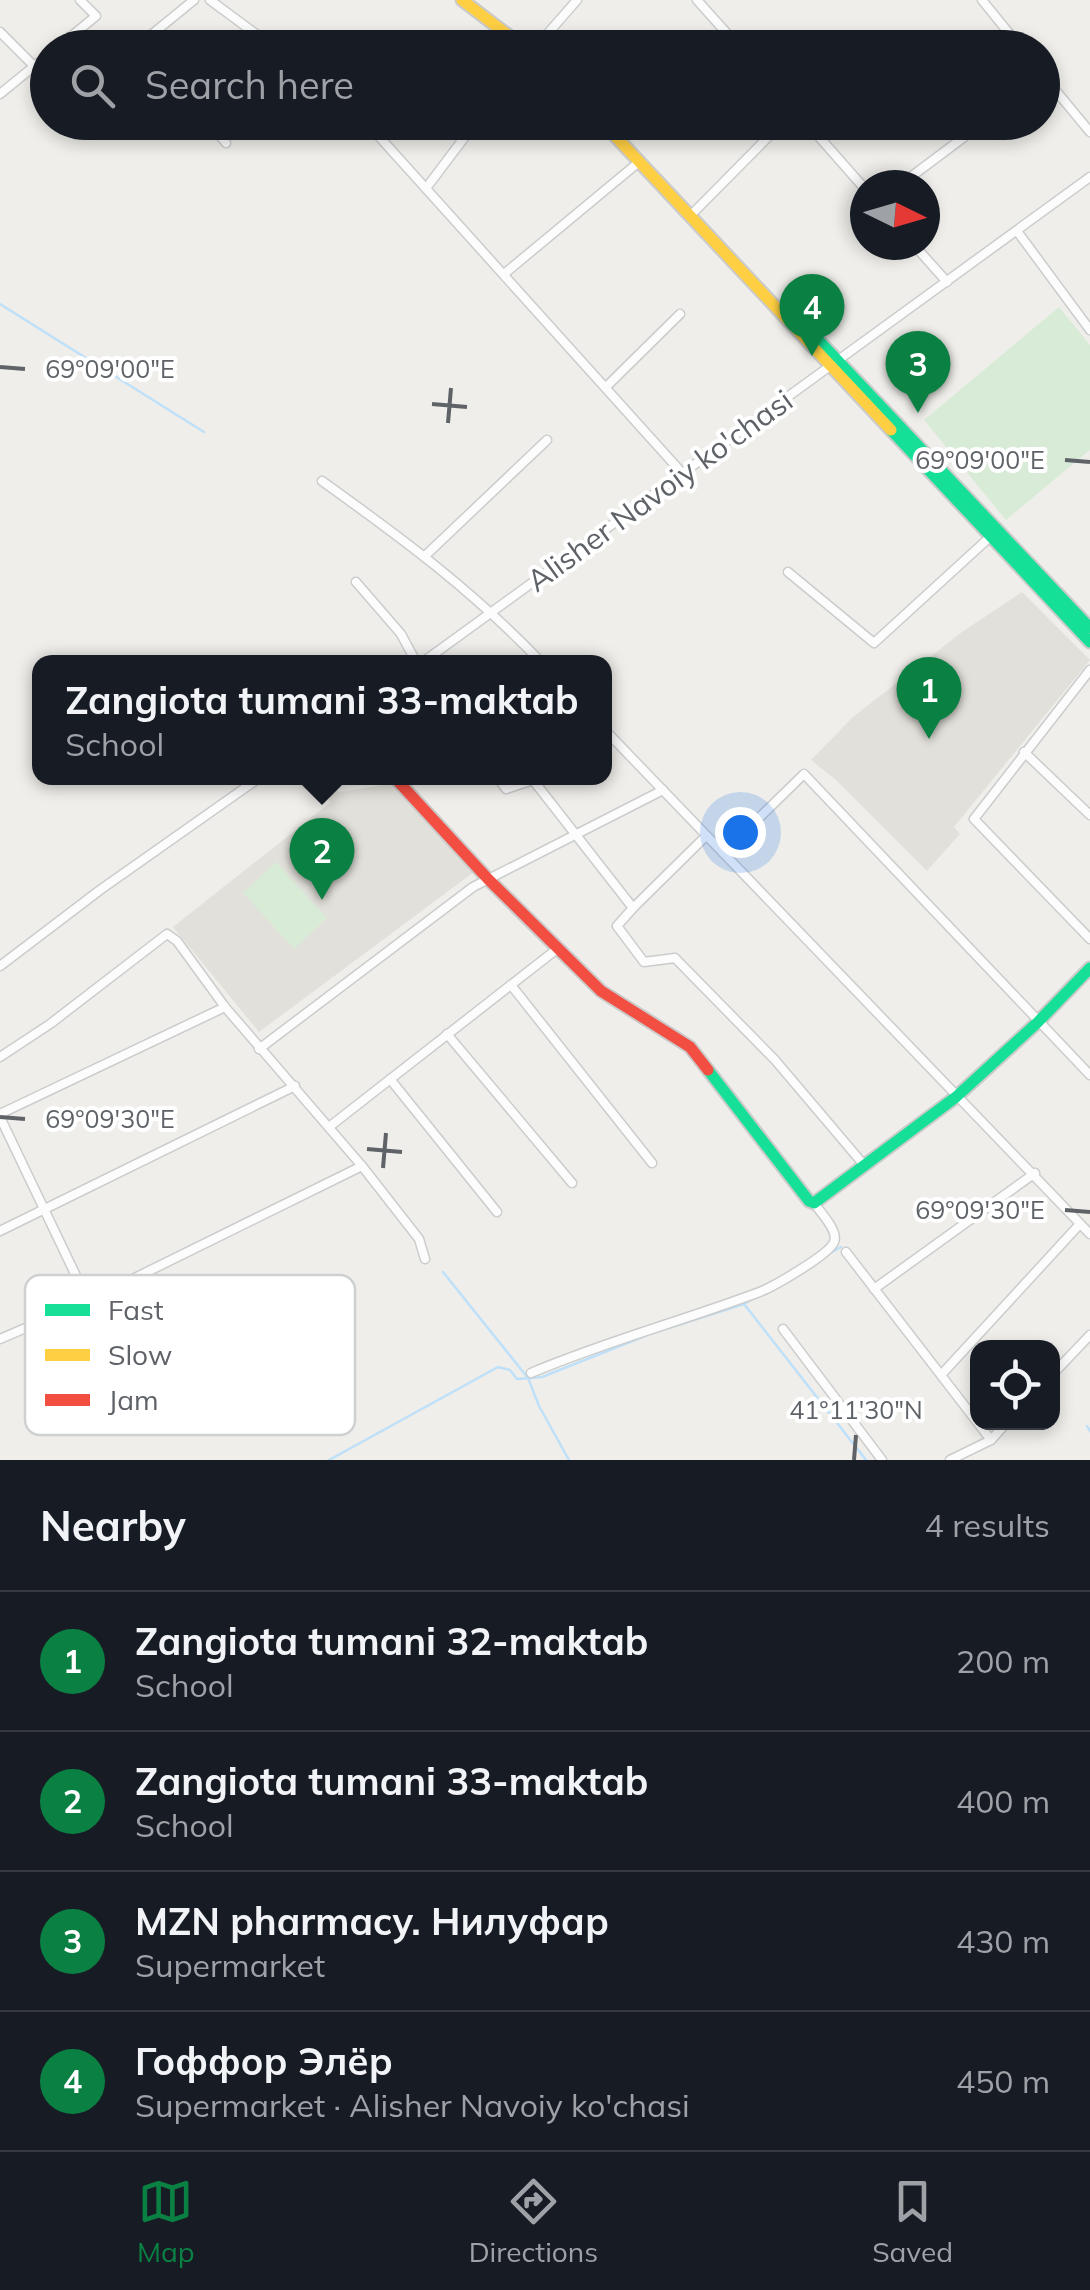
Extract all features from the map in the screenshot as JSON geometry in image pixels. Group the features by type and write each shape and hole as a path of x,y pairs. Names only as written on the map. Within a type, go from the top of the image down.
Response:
{"main road":[{"path":"450,0 489,30"},
{"path":"462,0 501,30"},
{"path":"619,140 1090,628"},
{"path":"629,140 990,538 1090,642"},
{"path":"401,785 488,879 601,991 690,1047 814,1203 956,1098 1090,968"}],"street":[{"path":"79,30 96,16 80,0"},
{"path":"157,30 194,0"},
{"path":"210,0 251,30"},
{"path":"550,30 578,0"},
{"path":"697,0 724,30"},
{"path":"982,0 1006,30"},
{"path":"0,32 30,62"},
{"path":"0,94 30,69"},
{"path":"1060,96 1090,132"},
{"path":"383,140 684,474"},
{"path":"427,187 462,140"},
{"path":"695,211 765,140"},
{"path":"822,140 850,172"},
{"path":"920,170 960,140"},
{"path":"504,274 639,162"},
{"name":"Alisher Navoiy ko'chasi","path":"430,655 1090,177"},
{"path":"1016,231 1088,324"},
{"path":"927,260 947,282"},
{"path":"606,387 680,314"},
{"path":"426,556 547,440"},
{"path":"322,481 426,556 493,612 535,655"},
{"path":"788,572 874,643 990,538"},
{"path":"356,582 415,655"},
{"path":"1090,670 974,818 1090,939"},
{"path":"612,737 1090,1234"},
{"path":"1024,752 1090,815"},
{"path":"722,853 804,774 1090,1075"},
{"path":"0,966 249,785"},
{"path":"536,785 633,908"},
{"path":"259,1049 472,887 663,790"},
{"path":"706,836 617,926 644,962 676,958 776,1060 864,1165"},
{"path":"0,1057 50,1024 167,934 177,941 259,1049 362,1166 419,1239 425,1259"},
{"path":"329,1127 558,949"},
{"path":"510,985 652,1163"},
{"path":"75,1275 0,1116 225,1007"},
{"path":"447,1034 572,1182"},
{"path":"390,1079 497,1212"},
{"path":"0,1231 295,1086"},
{"path":"141,1275 362,1166"},
{"path":"874,1289 1034,1173"},
{"path":"531,1373 758,1292 793,1272 835,1241 835,1234 814,1203"},
{"path":"940,1375 1080,1225"},
{"path":"846,1252 990,1440"},
{"path":"0,1339 25,1328"},
{"path":"783,1329 882,1460"},
{"path":"1060,1367 1090,1336"},
{"path":"950,1460 990,1440 999,1430"}],"shaded area":[{"path":"1022,592 1090,660 954,827 960,834 927,871 811,760 853,717 962,632"},
{"path":"319,785 333,785 339,792 392,785 474,872 259,1032 173,927 331,802"}],"green space":[{"path":"1059,307 1090,345 1090,450 1006,520 924,420"},
{"path":"276,862 327,918 294,949 243,893"}],"waterway":[{"path":"0,304 204,432"},
{"path":"825,1256 841,1247"},
{"path":"443,1272 528,1378 569,1460"},
{"path":"329,1460 498,1367 510,1370 517,1379 542,1377 758,1296"},
{"path":"744,1304 866,1460"},
{"path":"1087,1426 1090,1431"}],"traffic: fast":[{"path":"790,310 1090,628"},
{"path":"891,430 1090,642"},
{"path":"708,1070 814,1203 956,1097 1090,968"}],"traffic: slow":[{"path":"462,0 501,30"},
{"path":"619,140 891,430"}],"traffic: jam":[{"path":"401,785 488,879 601,991 690,1047 708,1070"}],"place":[{"name":"Гоффор Элёр","path":"812,356"},
{"name":"MZN pharmacy. Нилуфар","path":"918,413"},
{"name":"Zangiota tumani 32-maktab","path":"929,739"},
{"name":"Zangiota tumani 33-maktab","path":"322,900"}]}
